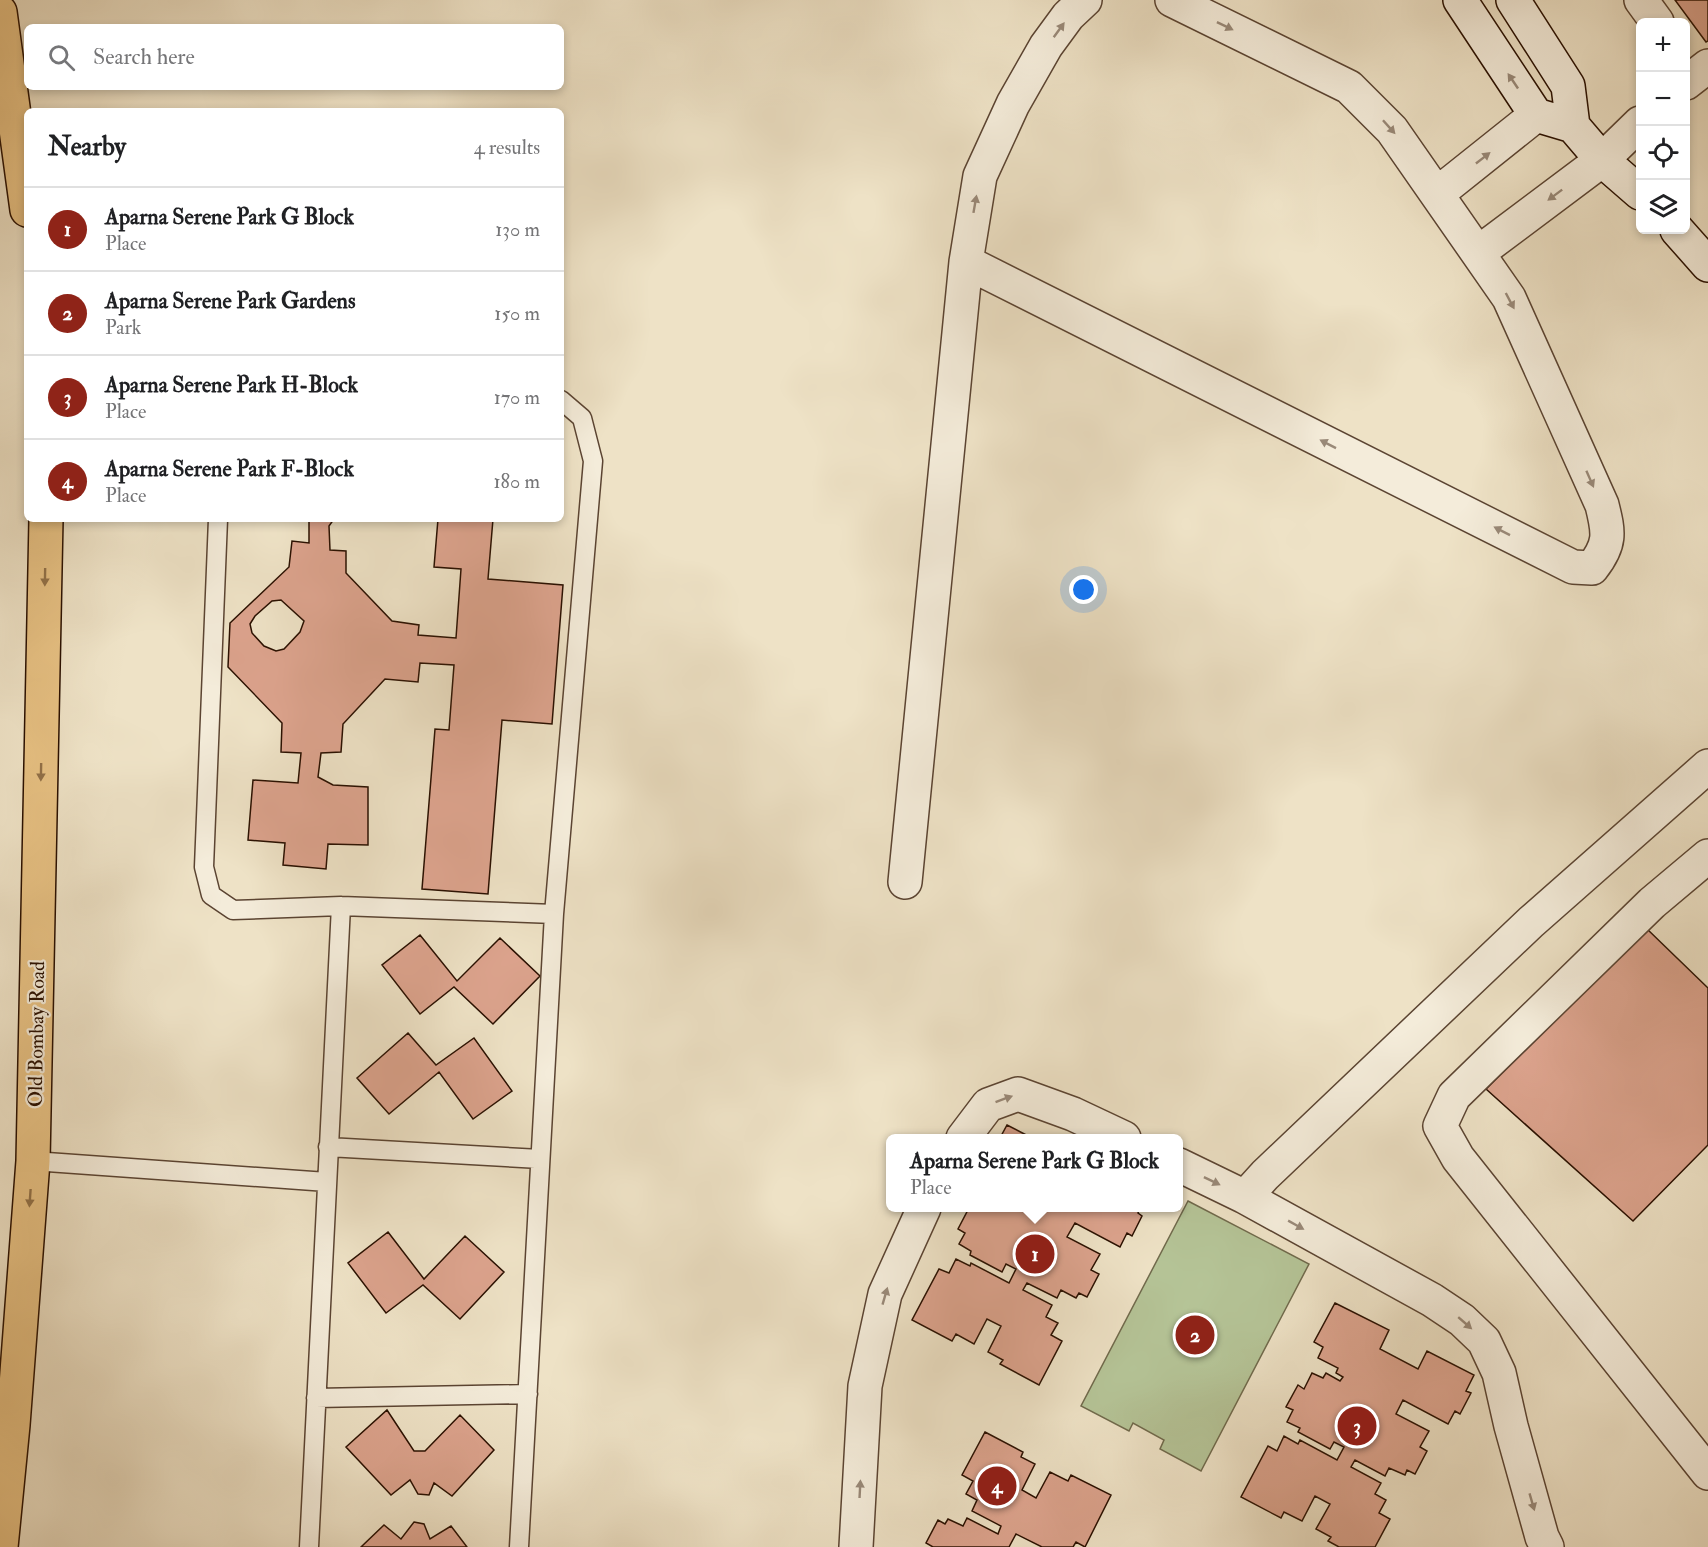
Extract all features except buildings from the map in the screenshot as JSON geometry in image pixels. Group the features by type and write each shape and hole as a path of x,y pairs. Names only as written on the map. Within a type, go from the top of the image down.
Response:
{"main road":[{"path":"0,12 24,188"},
{"name":"Old Bombay Road","path":"1,1547 13,1425 33,1161 46,522"}],"street":[{"path":"905,882 966,262 980,176 1013,104 1046,46 1068,16 1085,0"},
{"path":"966,262 1574,567 1592,568 1600,558 1606,546 1608,529 1602,505 1509,297 1392,130 1349,87 1172,0"},
{"path":"1460,0 1536,115 1573,126 1602,160 1636,189"},
{"path":"1641,0 1653,18"},
{"path":"1518,8 1568,86 1573,126"},
{"path":"1437,194 1536,115"},
{"path":"1478,253 1602,160 1638,126"},
{"path":"1681,234 1708,265"},
{"path":"1245,1197 1265,1175 1531,922 1708,766"},
{"path":"1708,856 1652,903 1454,1096 1440,1126 1458,1158 1708,1473"},
{"path":"966,1134 988,1105 1018,1094 1073,1114 1116,1134"},
{"path":"1183,1167 1245,1197 1432,1300 1462,1320 1484,1341 1499,1373 1511,1426 1542,1537 1547,1547"},
{"path":"856,1547 865,1386 885,1294 922,1212"}],"lane":[{"path":"519,1547 554,914 593,460 582,418 564,403"},
{"path":"218,522 204,867 211,895 233,910 341,906 554,914"},
{"path":"309,1547 341,906"},
{"path":"328,1147 540,1160"},
{"path":"33,1161 327,1182"},
{"path":"316,1398 528,1394"}],"green space":[{"path":"1188,1201 1309,1264 1201,1471 1160,1449 1164,1440 1133,1423 1129,1431 1081,1406"}],"place":[{"name":"Aparna Serene Park G Block","path":"1035,1254"},
{"name":"Aparna Serene Park Gardens","path":"1195,1335"},
{"name":"Aparna Serene Park H-Block","path":"1357,1426"},
{"name":"Aparna Serene Park F-Block","path":"997,1486"}]}
